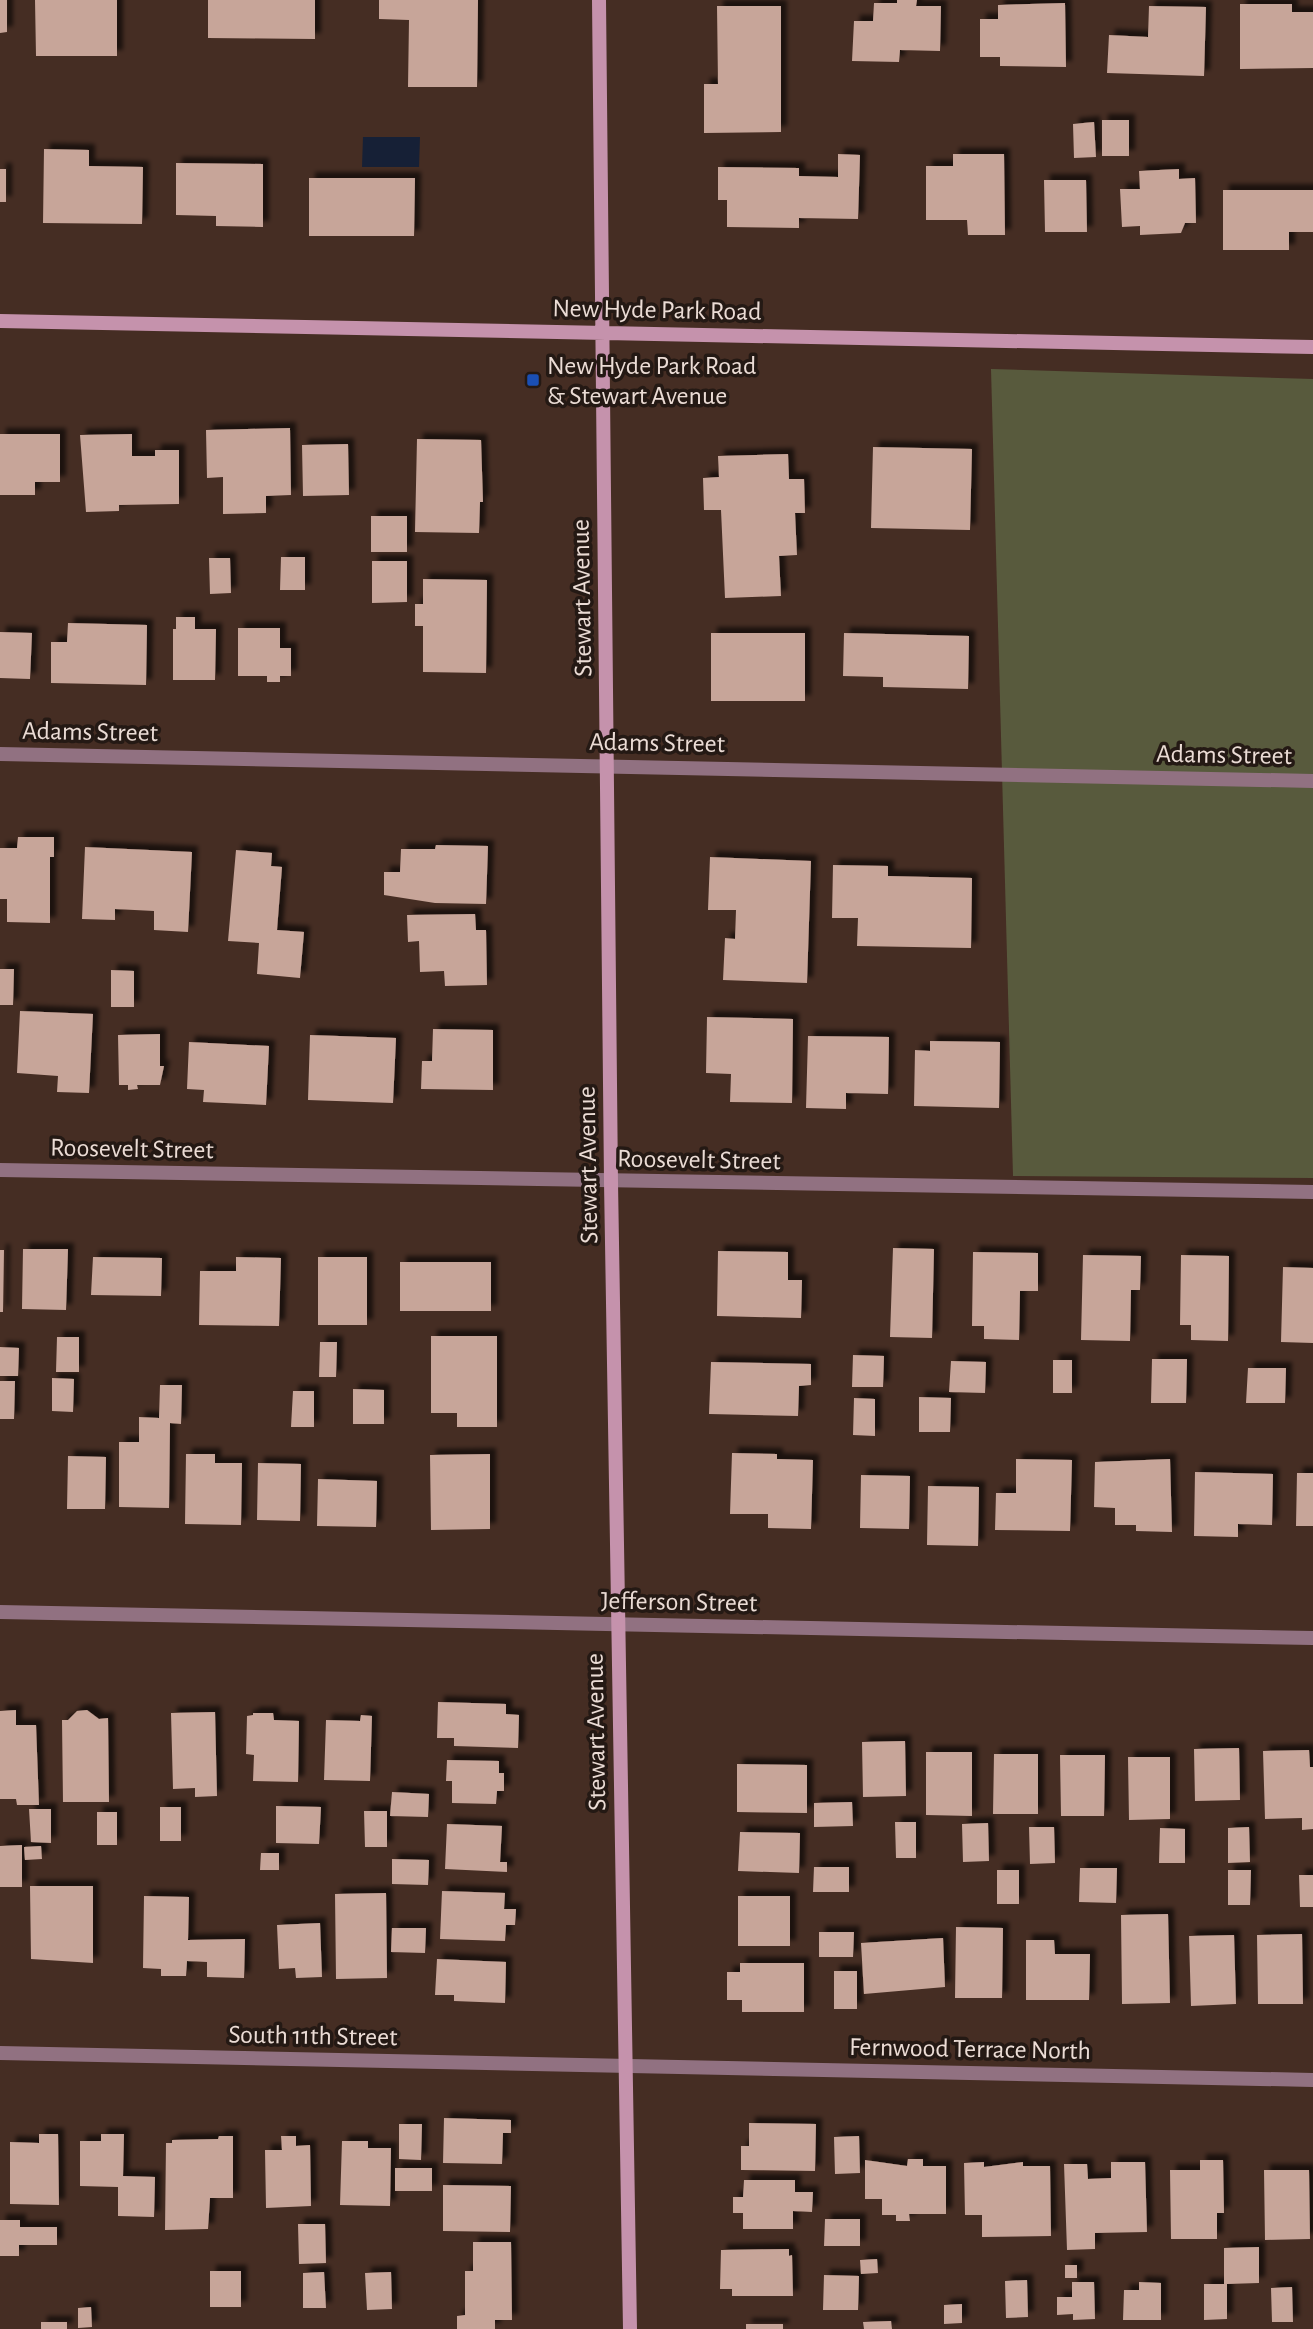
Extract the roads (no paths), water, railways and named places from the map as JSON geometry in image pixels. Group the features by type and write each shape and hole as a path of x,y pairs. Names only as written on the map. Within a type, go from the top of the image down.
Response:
{"main road":[{"name":"Stewart Avenue","path":"599,0 611,1182 629,2329"},
{"name":"New Hyde Park Road","path":"0,321 1313,347"}],"street":[{"name":"Adams Street","path":"0,754 1313,781"},
{"name":"Roosevelt Street","path":"0,1170 1313,1192"},
{"name":"Jefferson Street","path":"0,1612 1313,1638"},
{"name":"South 11th Street","path":"0,2053 625,2065"},
{"name":"Fernwood Terrace North","path":"625,2065 1313,2080"}],"water":[{"path":"363,137 420,137 419,167 362,167"}],"place":[{"name":"New Hyde Park Road & Stewart Avenue","path":"533,380"}]}
